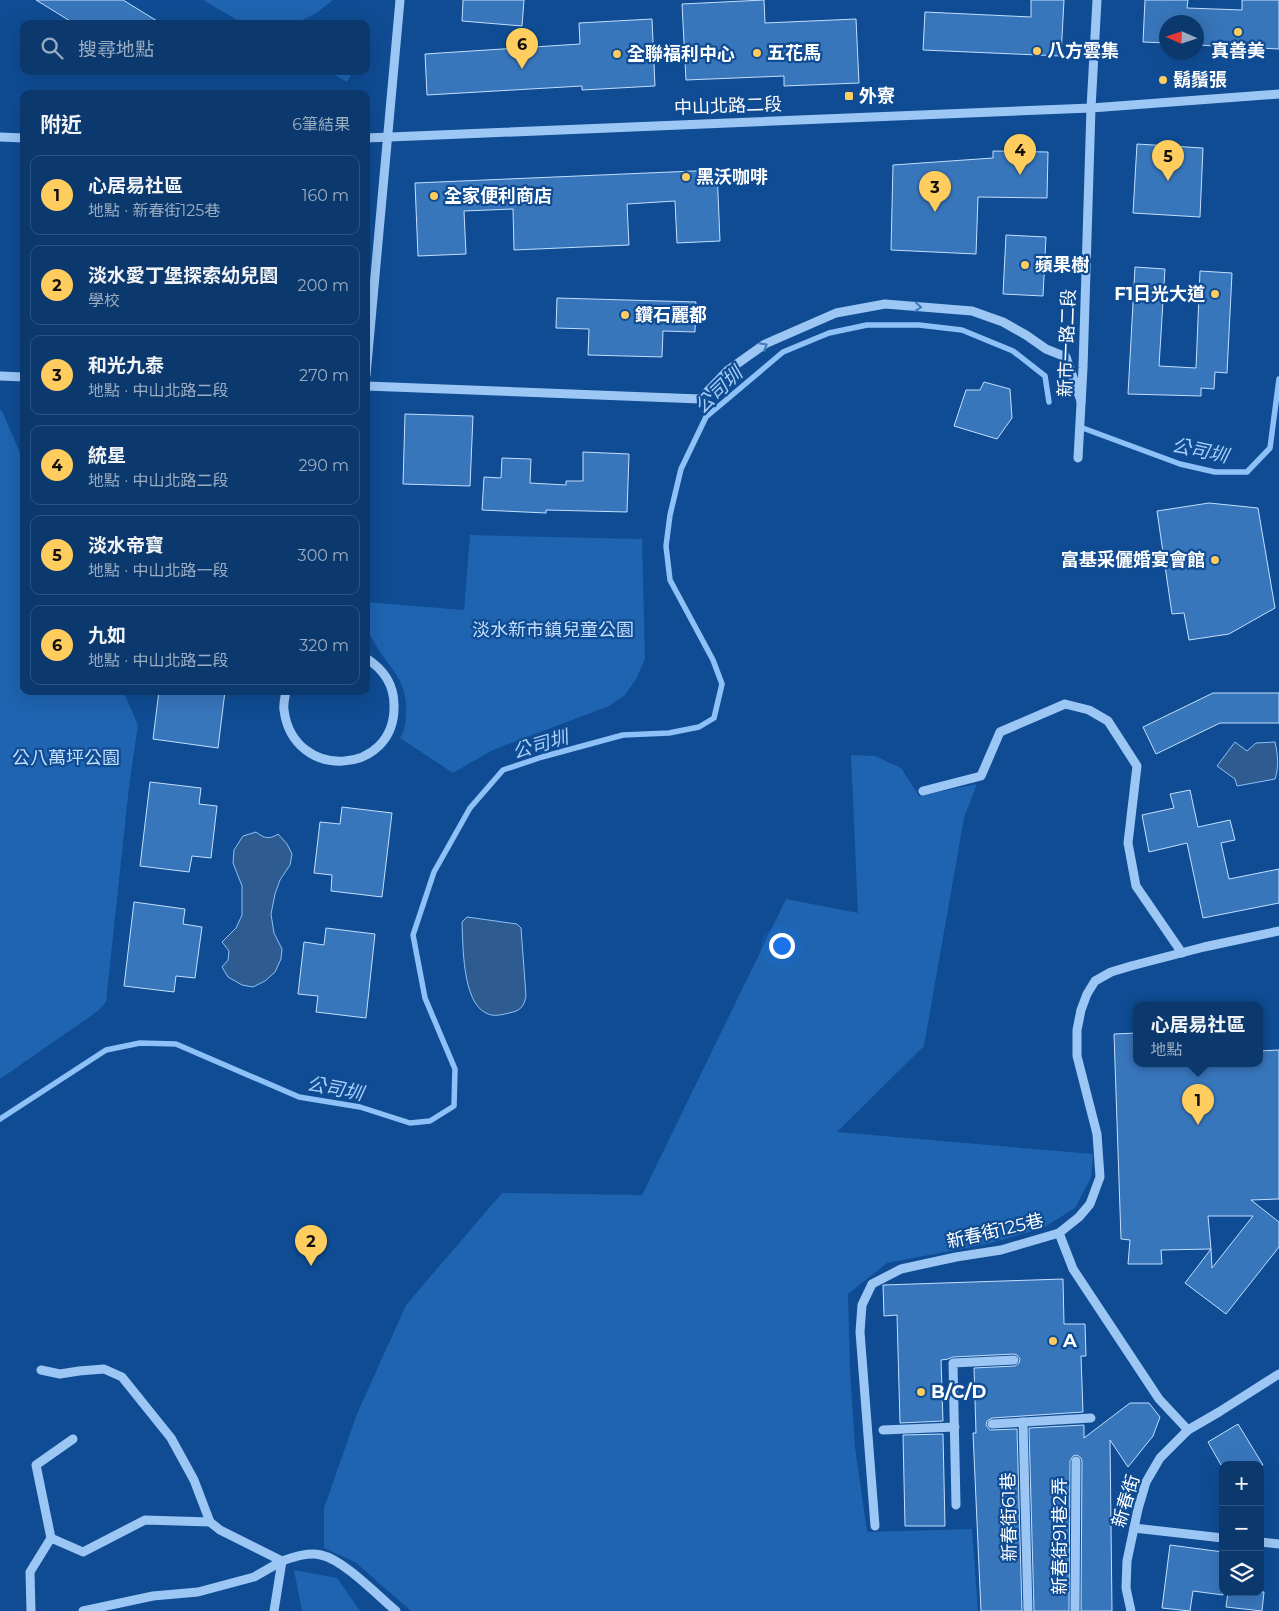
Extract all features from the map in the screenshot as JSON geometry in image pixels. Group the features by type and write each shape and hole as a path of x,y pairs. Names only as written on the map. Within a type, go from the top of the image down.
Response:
{"street":[{"path":"370,332 400,0"},
{"name":"新市一路二段","path":"1078,458 1091,108 1097,0"},
{"name":"中山北路二段","path":"370,138 1091,108 1279,94"},
{"path":"0,137 20,138"},
{"path":"370,386 700,399 727,371 764,344 836,313 885,304 972,311 1003,322 1026,334 1046,349 1066,357 1081,401"},
{"path":"0,376 20,377"},
{"path":"286,695 284,708 288,727 298,744 313,756 331,762 349,762 365,756 379,746 387,734 394,714 394,696 388,680 378,666 370,661"},
{"path":"923,791 981,776 1000,732 1064,704 1089,710 1108,721 1137,766 1128,842 1136,886 1182,953"},
{"name":"新春街125巷","path":"875,1526 860,1332 862,1304 872,1284 901,1269 956,1257 1001,1250 1059,1234 1079,1217 1090,1204 1100,1177 1097,1134 1077,1056 1076,1030 1087,994 1095,981 1112,972 1182,953 1279,931"},
{"path":"1059,1234 1073,1269 1159,1399 1188,1430"},
{"path":"956,1505 953,1363 1014,1360"},
{"path":"41,1370 60,1374 104,1369 122,1377 171,1438 194,1480 210,1522 220,1530 282,1561"},
{"name":"新春街","path":"1131,1611 1126,1588 1127,1561 1146,1482 1160,1458 1188,1430 1279,1374"},
{"path":"992,1424 1091,1418"},
{"name":"新春街61巷","path":"1023,1422 1028,1611"},
{"path":"883,1430 955,1427"},
{"path":"31,1611 30,1572 51,1538 36,1465 73,1439"},
{"name":"新春街91巷2弄","path":"1076,1461 1076,1611"},
{"path":"51,1538 83,1552 146,1520 210,1522"},
{"path":"1134,1528 1219,1538"},
{"path":"1264,1542 1279,1544"},
{"path":"83,1611 153,1596 198,1592 254,1577 282,1561 302,1555 320,1554 339,1562 396,1611"},
{"path":"274,1611 282,1561"}],"green space":[{"path":"203,0 333,0 315,14 302,20 237,20"},
{"path":"334,75 351,75 347,82"},
{"name":"公八萬坪公園","path":"0,411 2,411 20,453 20,695 125,695 138,725 129,787 106,1002 98,1011 0,1079"},
{"name":"淡水新市鎮兒童公園","path":"470,535 642,539 645,659 636,679 625,695 609,706 493,750 453,773 400,738 406,719 404,690 396,673 370,634 370,602 464,610"},
{"path":"851,755 875,756 901,768 919,796 977,784 964,818 924,1046 837,1132 1093,1154 1091,1178 1075,1208 1043,1228 987,1244 887,1263 848,1294 850,1372 855,1447 867,1532 972,1529 978,1611 411,1611 355,1562 324,1548 324,1508 357,1414 406,1305 502,1193 642,1195 786,899 858,913"},
{"path":"294,1570 337,1578 360,1611 302,1611"}],"shaded area":[{"path":"1235,742 1247,751 1256,743 1275,742 1278,761 1275,779 1237,786 1235,779 1217,766"},
{"path":"256,832 267,837 278,834 287,844 292,854 290,865 280,880 275,894 271,914 274,933 282,949 281,959 275,972 265,981 253,987 242,985 228,977 222,967 228,960 229,951 222,942 236,928 242,915 242,886 233,863 234,850 243,836"},
{"path":"467,917 517,924 521,928 526,996 523,1006 519,1010 491,1015 478,1007 472,997 465,972 463,944 462,922"}],"building":[{"path":"36,0 123,0 156,20 68,20"},
{"path":"463,0 524,0 522,26 462,21"},
{"path":"764,0 765,23 856,19 859,83 784,86 784,76 686,80 682,4"},
{"path":"1031,0 1064,0 1061,56 923,50 925,12 1031,17"},
{"name":"真善美","path":"1145,0 1188,0 1187,8 1242,10 1242,0 1279,0 1279,49 1204,45 1204,15 1159,15 1159,43 1143,42"},
{"path":"652,19 655,86 582,90 582,86 427,95 425,54 580,44 579,23"},
{"path":"1137,144 1203,148 1200,217 1133,213"},
{"path":"993,151 1048,152 1047,198 978,197 976,254 891,250 893,165 993,158"},
{"path":"717,170 720,241 677,243 675,201 627,204 629,245 514,250 513,209 464,211 466,254 418,256 415,183"},
{"name":"蘋果樹","path":"1006,235 1046,237 1043,296 1003,294"},
{"path":"1135,267 1165,269 1159,366 1196,368 1200,271 1232,273 1227,373 1215,372 1214,389 1201,388 1201,396 1128,394"},
{"path":"557,298 696,302 695,332 663,331 662,357 588,355 589,329 556,328"},
{"path":"984,382 1010,389 1012,418 997,439 954,426 966,390 980,390"},
{"path":"405,414 473,416 470,486 403,484"},
{"path":"583,452 629,454 627,512 546,510 546,513 482,510 484,477 501,478 502,458 531,459 530,483 566,485 566,481 583,481"},
{"name":"富基采儷婚宴會館","path":"1209,503 1258,508 1275,608 1229,634 1189,640 1184,613 1172,614 1157,511"},
{"path":"1213,693 1279,693 1279,723 1220,723 1156,754 1143,727"},
{"path":"158,695 225,695 218,748 153,739"},
{"path":"150,782 201,788 199,804 217,806 211,858 192,856 189,872 140,866"},
{"path":"1190,790 1198,827 1230,820 1235,840 1221,843 1229,879 1279,869 1279,903 1203,918 1187,843 1149,852 1142,815 1174,808 1170,794"},
{"path":"342,807 392,813 382,897 331,891 332,875 314,873 320,822 340,824"},
{"path":"134,902 185,909 183,924 202,927 195,978 176,976 174,992 124,986"},
{"path":"326,928 375,934 366,1018 316,1012 318,996 298,994 304,942 324,945"},
{"path":"1133,1033 1133,1067 1263,1067 1263,1051 1279,1050 1279,1199 1251,1200 1279,1222 1279,1247 1226,1314 1185,1283 1211,1249 1161,1250 1162,1264 1128,1264 1130,1240 1121,1239 1114,1034","holes":["1208,1216 1253,1216 1212,1268 1211,1249"]},
{"path":"1063,1279 1064,1324 1085,1324 1086,1356 1081,1356 1083,1412 992,1418 987,1421 986,1425 990,1430 1017,1429 1022,1611 981,1611 973,1433 976,1433 974,1368 1015,1366 1019,1363 1020,1359 1014,1354 953,1357 941,1360 943,1421 900,1423 897,1315 884,1316 883,1285"},
{"path":"1130,1403 1149,1403 1160,1417 1153,1436 1128,1467 1110,1440 1112,1611 1081,1611 1082,1461 1077,1455 1073,1456 1070,1461 1069,1611 1034,1611 1029,1428 1084,1425 1084,1438"},
{"path":"1238,1424 1261,1461 1219,1461 1208,1442"},
{"path":"943,1434 945,1526 905,1526 903,1435"},
{"path":"1170,1545 1219,1551 1219,1594 1193,1591 1190,1611 1162,1608"},
{"path":"1227,1596 1264,1596 1262,1611 1226,1607"}],"waterway":[{"name":"公司圳","path":"0,1119 106,1050 140,1043 176,1044 299,1097 360,1107 410,1123 430,1121 454,1106 455,1069 425,998 413,935 434,872 470,808 503,770 542,757 623,735 669,733 699,727 714,718 722,684 713,660 670,580 666,546 670,515 681,469 706,417 783,352 829,333 867,325 919,325 962,330 1013,351 1045,376 1049,402"},
{"name":"公司圳","path":"1080,427 1180,464 1215,472 1247,472 1270,448 1279,379"}],"place":[{"name":"真善美","path":"1238,32"},
{"name":"八方雲集","path":"1037,51"},
{"name":"五花馬","path":"757,53"},
{"name":"全聯福利中心","path":"617,54"},
{"name":"九如","path":"522,69"},
{"name":"鬍鬚張","path":"1163,80"},
{"name":"外寮","path":"849,96"},
{"name":"統星","path":"1020,175"},
{"name":"黑沃咖啡","path":"686,177"},
{"name":"淡水帝寶","path":"1168,181"},
{"name":"全家便利商店","path":"434,196"},
{"name":"和光九泰","path":"935,212"},
{"name":"蘋果樹","path":"1025,265"},
{"name":"F1日光大道","path":"1215,294"},
{"name":"鑽石麗都","path":"625,315"},
{"name":"富基采儷婚宴會館","path":"1215,560"},
{"name":"心居易社區","path":"1198,1125"},
{"name":"淡水愛丁堡探索幼兒園","path":"311,1266"},
{"name":"A","path":"1053,1341"},
{"name":"B/C/D","path":"921,1392"}]}
